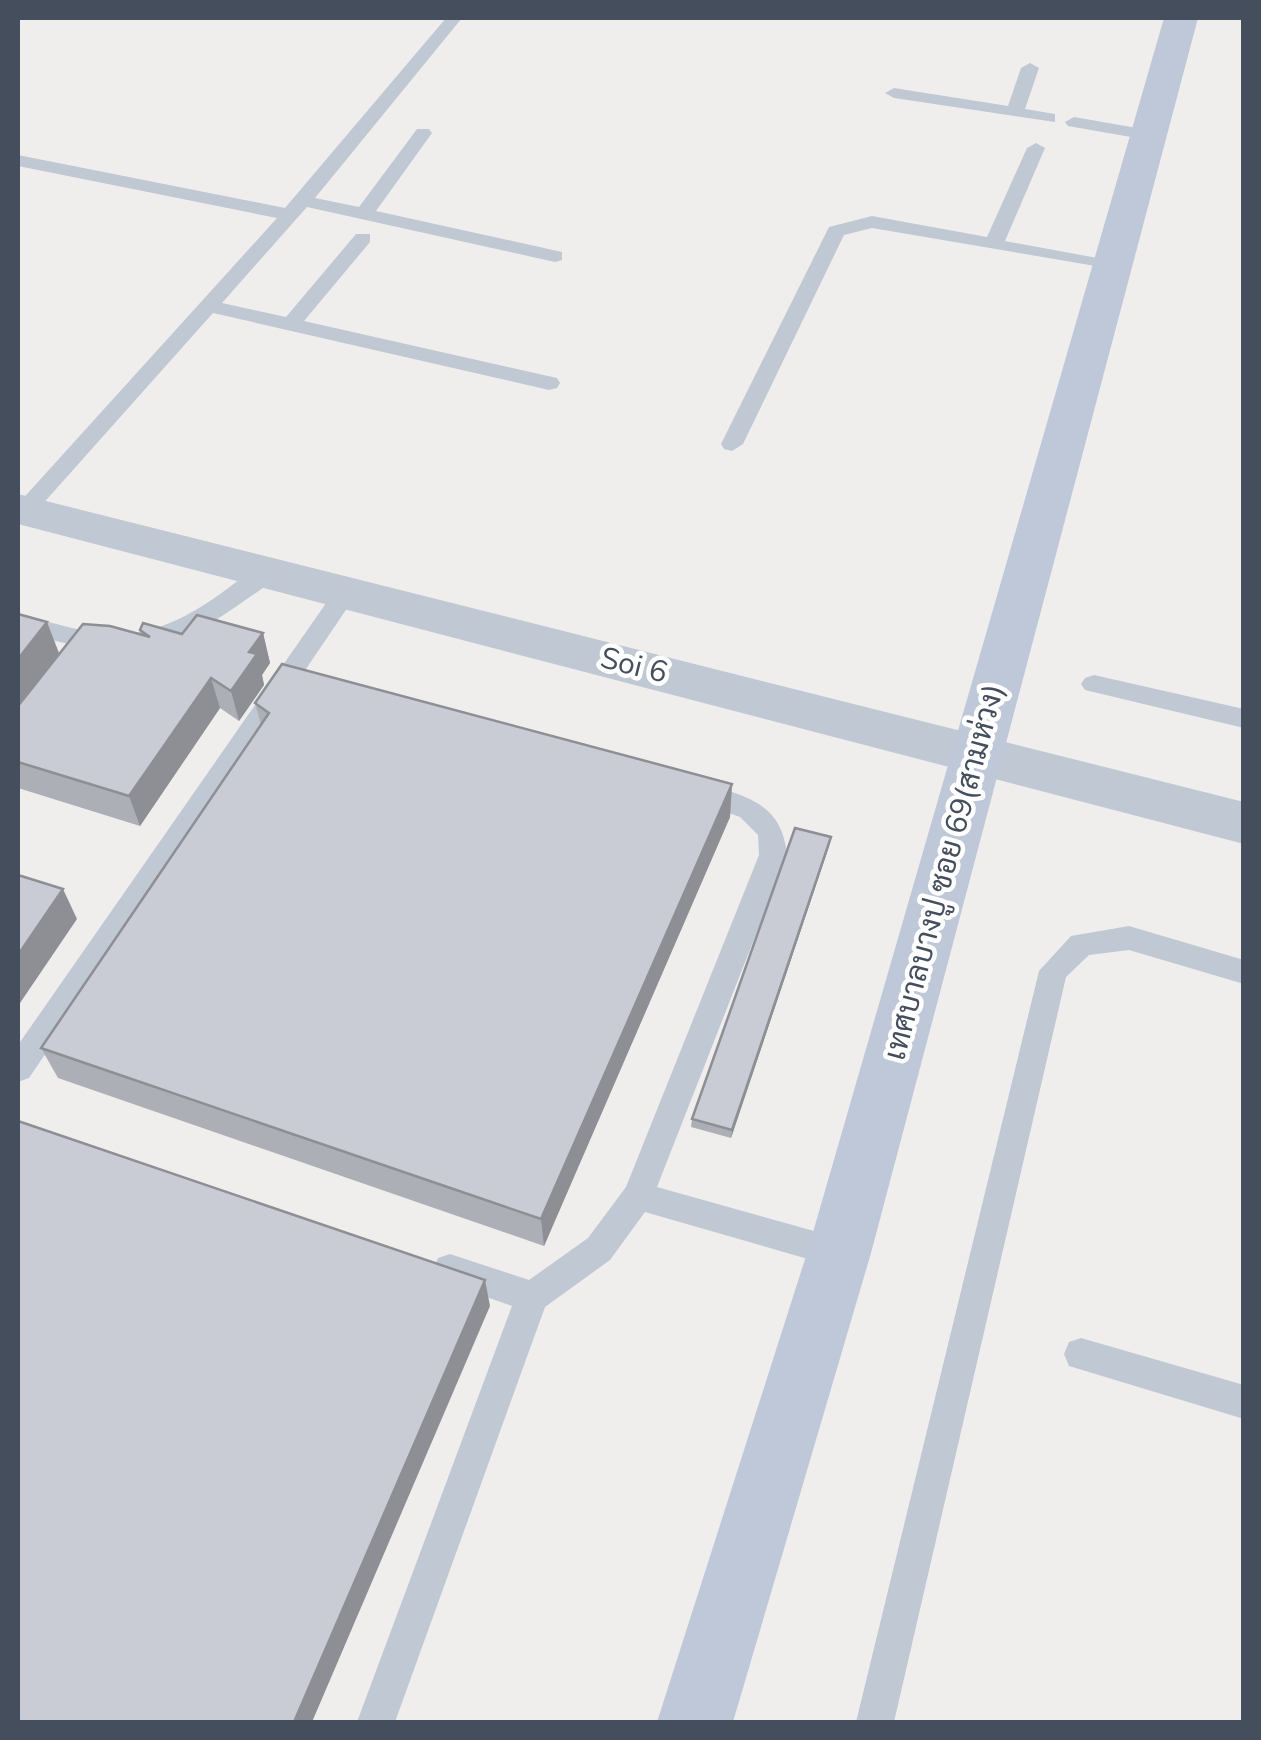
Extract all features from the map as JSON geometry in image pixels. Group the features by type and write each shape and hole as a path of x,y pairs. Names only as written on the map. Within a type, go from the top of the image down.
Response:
{"street":[{"name":"เทศบาลบางปู ซอย 69(สามห่วง)","path":"695,1722 839,1254 1181,18"},
{"name":"Soi 6","path":"21,510 1244,823"}],"lane":[{"path":"21,510 208,306 454,18"},
{"path":"1015,113 1030,68"},
{"path":"894,93 1049,118"},
{"path":"1074,122 1148,135"},
{"path":"364,214 423,132"},
{"path":"994,244 1036,148"},
{"path":"18,160 295,207 364,214 555,256"},
{"path":"732,444 836,231 872,222 1112,266"},
{"path":"291,324 362,238"},
{"path":"208,306 549,384"},
{"path":"18,622 87,641 120,645 154,639 191,625 269,572"},
{"path":"18,1070 346,592"},
{"path":"64,670 87,641"},
{"path":"281,683 319,693"},
{"path":"1094,684 1244,719"},
{"path":"376,1722 532,1297 599,1250 638,1196 773,855 771,831 749,810 676,786"},
{"path":"875,1722 1053,971 1081,944 1129,938 1244,972"},
{"path":"638,1196 839,1254"},
{"path":"422,1260 532,1297"},
{"path":"1081,1354 1244,1402"}],"building":[{"path":"18,614 47,622 18,659"},
{"path":"197,615 263,633 249,652 257,654 231,691 211,678 129,796 18,762 18,706 83,624 110,626 150,637 140,630 143,623 182,634"},
{"path":"282,664 732,784 541,1219 41,1048 269,713 255,703"},
{"path":"795,828 831,837 732,1130 692,1119"},
{"path":"18,875 63,889 18,955"},
{"path":"18,1121 485,1280 294,1722 18,1722"}]}
